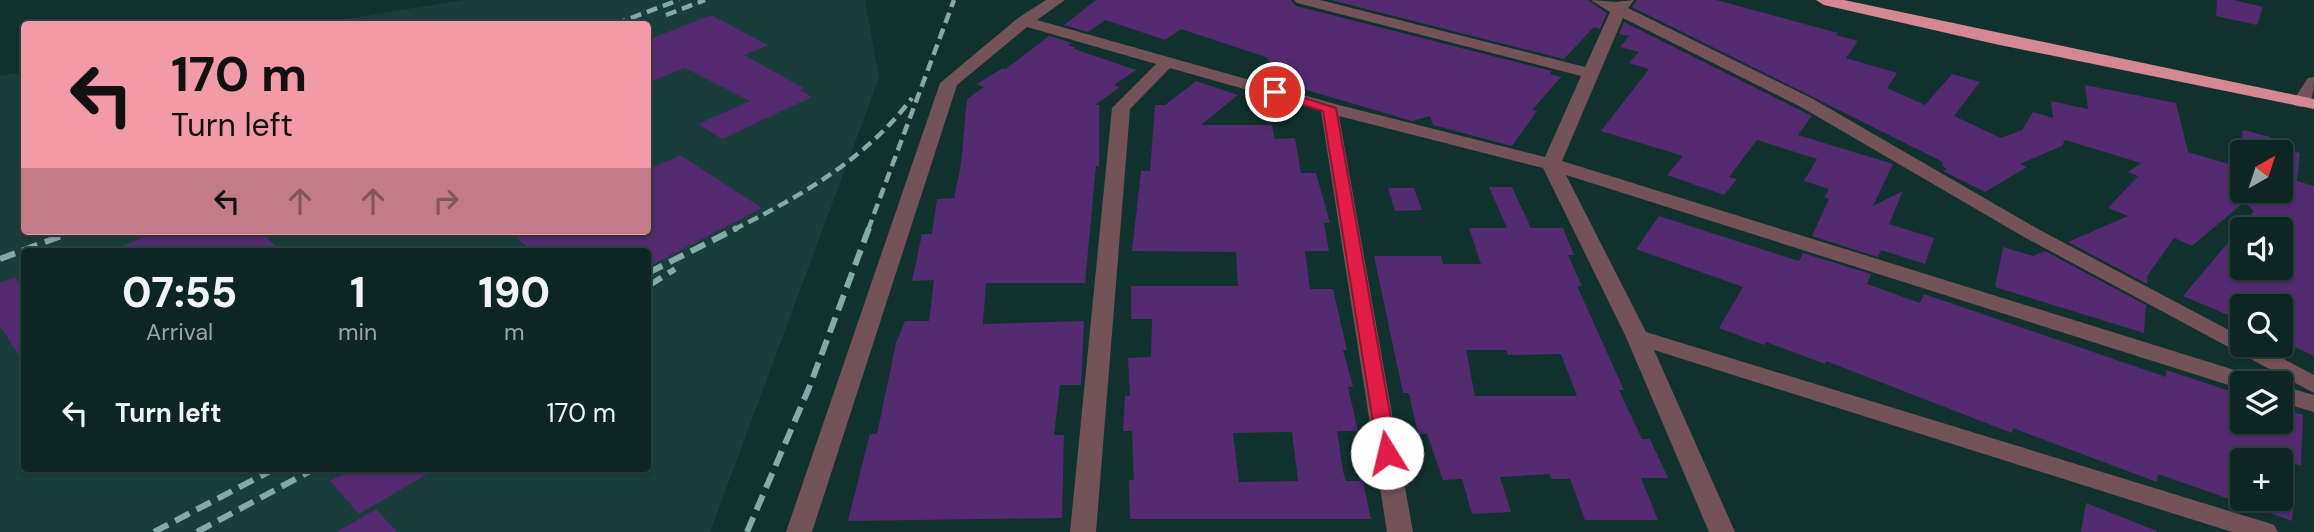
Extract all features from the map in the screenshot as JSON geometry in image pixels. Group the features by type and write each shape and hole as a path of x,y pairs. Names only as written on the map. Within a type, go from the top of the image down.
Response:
{"highway":[{"path":"1824,0 1995,39 2308,103"}],"street":[{"path":"799,532 948,83 1024,21 1057,0"},
{"path":"1302,0 1591,73"},
{"path":"1551,164 1591,73 1615,3 1807,103 2031,233 2314,386"},
{"path":"1024,21 1329,108 1551,164 2230,377"},
{"path":"1083,532 1121,108 1168,61"},
{"path":"2308,103 2314,82"},
{"path":"1329,108 1401,532"},
{"path":"1551,164 1637,337 1722,532"},
{"path":"1637,337 2265,532"},
{"path":"2293,397 2314,404"}],"shaded area":[{"path":"464,0 865,0 879,78 710,532 0,532 0,76 21,72 21,235 651,235 651,21 333,21"}],"building":[{"path":"1096,0 1291,0 1296,6 1552,71 1550,74 1561,77 1532,110 1537,111 1512,146 1433,125 1430,116 1412,121 1276,81 1292,69 1266,60 1269,58 1181,29 1165,40 1105,20 1088,32 1064,25"},
{"path":"1331,0 1588,0 1607,13 1600,29 1594,27 1564,59"},
{"path":"1637,0 1716,0 1838,33 1836,35 1858,41 1846,58 1897,73 1887,88 1925,105 1952,74 1980,82 1954,116 2001,138 2022,130 2033,112 2053,118 2051,101 2088,109 2085,85 2176,103 2188,152 2230,164 2230,203 2243,203 2192,246 2174,238 2148,275 2147,284 2068,242 2128,216 2108,208 2138,176 2128,172 2141,163 2065,140 2062,146 2020,164 2027,167 1985,192 1943,171 1947,169 1942,166 1943,162 1632,7"},
{"path":"2217,0 2234,0 2263,7 2257,25 2216,16"},
{"path":"711,15 768,45 744,55 804,88 800,90 812,97 722,139 698,124 750,101 685,68 651,82 651,39"},
{"path":"1624,22 1812,116 1798,135 1893,164 1873,206 1903,191 1889,224 1934,238 1925,264 1881,250 1878,257 1812,236 1829,199 1824,197 1829,189 1804,181 1817,159 1757,140 1729,177 1737,179 1724,195 1667,175 1683,156 1601,131 1649,69 1629,63 1639,52 1620,47 1629,36 1619,34"},
{"path":"1049,36 1072,43 1068,45 1076,48 1074,49 1136,70 1114,85 1120,87 1095,105 1099,105 1099,166 1096,166 1085,283 986,283 983,324 1084,321 1081,385 1060,385 1054,435 1064,435 1062,518 848,521 870,434 877,434 896,343 905,321 929,321 934,280 912,281 922,234 932,234 937,199 954,198 961,164 967,99 984,87 977,84 1003,68 1006,69"},
{"path":"1196,81 1238,95 1201,125 1272,125 1275,139 1295,138 1301,173 1316,173 1330,223 1324,223 1329,251 1305,251 1310,289 1333,289 1347,350 1343,350 1353,387 1348,387 1358,431 1337,431 1343,471 1346,481 1363,481 1371,519 1130,519 1129,480 1134,480 1132,431 1123,431 1125,396 1130,396 1128,358 1151,357 1152,319 1131,319 1131,286 1238,286 1236,252 1132,251 1141,171 1150,171 1155,105 1165,105","holes":["1292,432 1298,481 1239,482 1233,433"]},
{"path":"2243,130 2270,137 2269,140 2241,140"},
{"path":"2293,151 2300,153 2297,181 2314,186 2314,356 2293,346 2293,294 2230,294 2230,316 2183,296 2230,240 2230,280 2293,280 2293,217 2249,217 2254,211 2245,203 2293,203"},
{"path":"680,155 762,208 651,265 651,248 529,248 513,235 651,235 651,169"},
{"path":"1489,187 1512,187 1531,228 1563,228 1574,255 1568,255 1582,286 1577,286 1624,390 1619,390 1642,439 1650,439 1668,478 1641,478 1658,520 1585,520 1570,479 1551,479 1549,474 1500,477 1511,512 1472,514 1462,479 1443,480 1427,434 1418,434 1409,393 1403,393 1374,256 1441,256 1443,264 1481,264 1469,228 1507,228","holes":["1466,350 1506,350 1508,355 1561,354 1577,396 1475,396"]},
{"path":"1388,188 1414,188 1422,210 1395,211"},
{"path":"1659,216 1799,261 1803,253 1871,274 1867,284 1920,303 1924,294 2166,377 2166,370 2230,391 2230,434 2293,434 2293,412 2303,415 2301,466 2293,463 2293,448 2230,448 2230,499 2158,474 2157,482 2013,428 2012,433 1826,361 1825,364 1719,328 1743,287 1636,249"},
{"path":"149,235 265,235 277,248 118,248"},
{"path":"2003,247 2033,256 2045,251 2146,305 2144,333 1995,287"},
{"path":"15,277 21,286 21,358 0,326 0,283"},
{"path":"346,472 431,472 359,514 330,481"},
{"path":"2086,503 2157,531 2157,532 2081,532"},
{"path":"376,509 397,532 337,532"},
{"path":"2263,511 2293,511 2292,521"}],"railway":[{"path":"623,21 679,0"},
{"path":"666,15 705,0"},
{"path":"868,230 954,0"},
{"path":"733,230 783,204 853,158 894,120 912,98"},
{"path":"651,271 737,228"},
{"path":"747,532 809,388 869,228"},
{"path":"29,248 63,235"},
{"path":"0,259 21,251"},
{"path":"651,284 675,269"},
{"path":"154,532 268,472"},
{"path":"197,532 308,472"}],"route":[{"path":"1275,92 1329,108 1387,453"}]}
